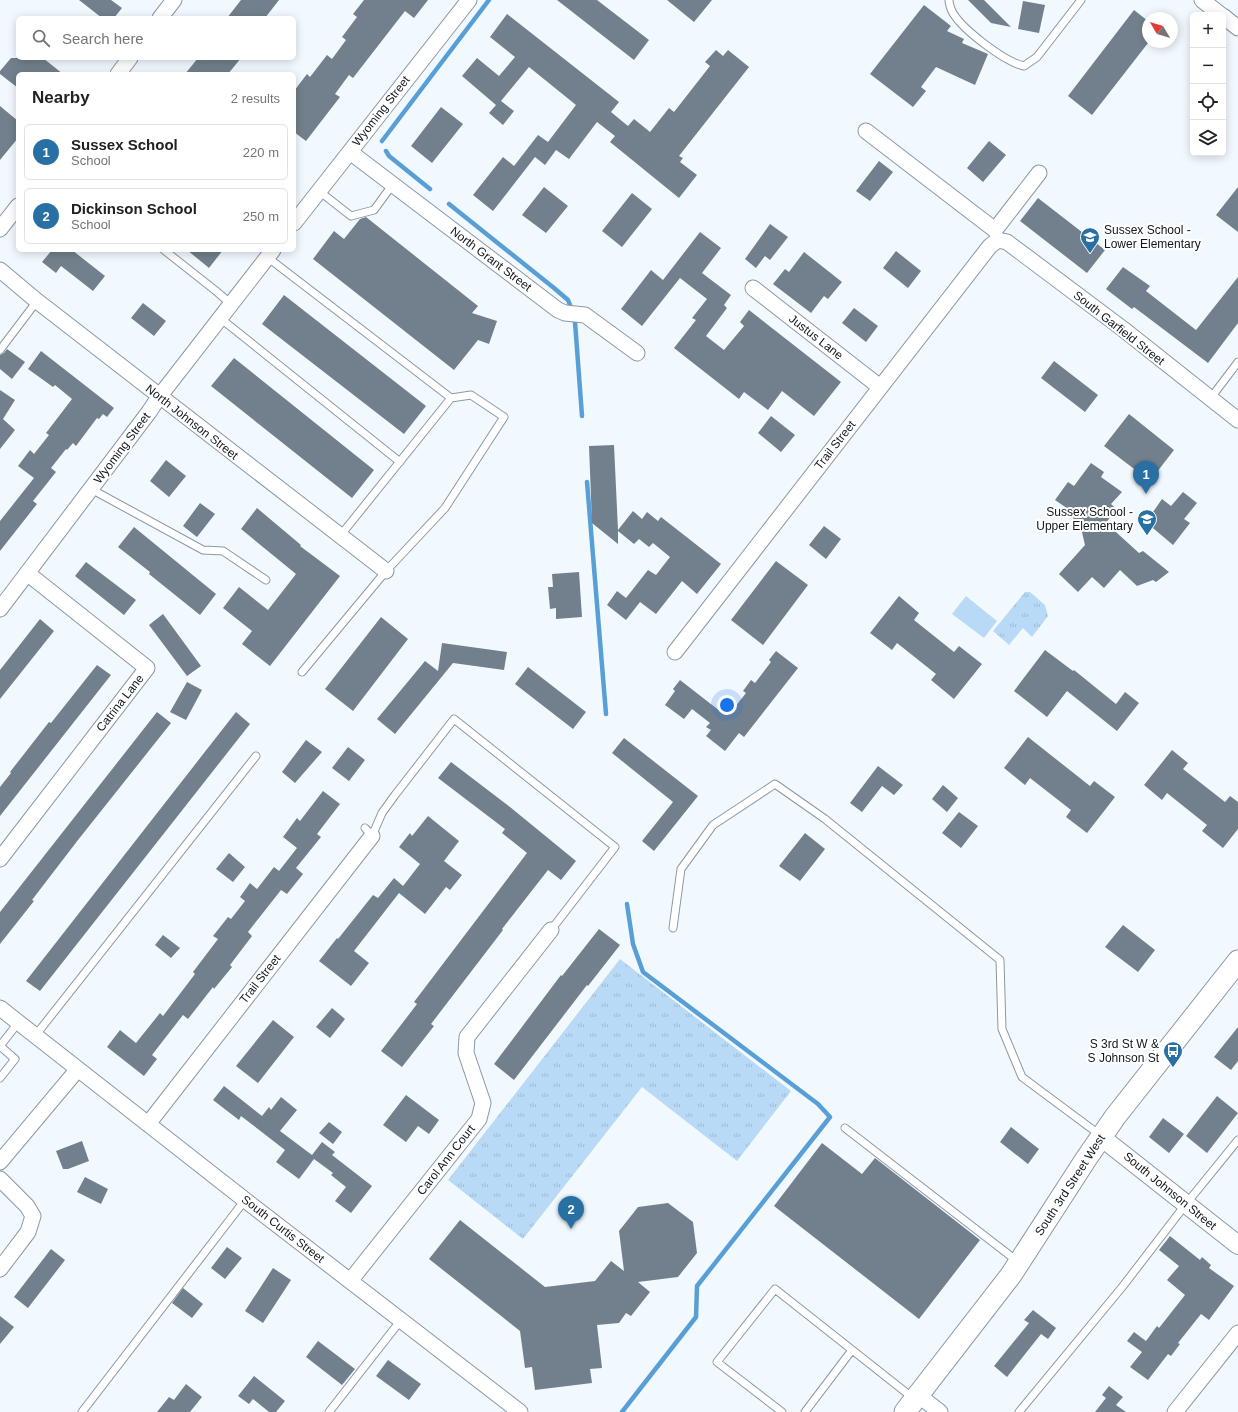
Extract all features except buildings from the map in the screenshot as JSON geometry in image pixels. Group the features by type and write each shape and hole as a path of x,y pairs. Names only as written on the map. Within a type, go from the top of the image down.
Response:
{"main road":[{"name":"South 3rd Street West","path":"913,1402 1011,1275 1115,1117 1238,961"}],"street":[{"path":"161,16 172,0"},
{"name":"Wyoming Street","path":"296,220 469,0"},
{"path":"1202,0 1217,12"},
{"path":"1226,19 1238,28"},
{"path":"120,72 128,60"},
{"name":"South Garfield Street","path":"866,131 996,235 1124,329 1238,420"},
{"name":"North Grant Street","path":"350,152 558,310 565,313 585,315 637,353"},
{"name":"Trail Street","path":"675,652 990,246 1039,173"},
{"path":"0,229 16,209"},
{"name":"Wyoming Street","path":"0,609 159,397 270,253"},
{"name":"North Johnson Street","path":"0,270 159,397 386,571"},
{"name":"Justus Lane","path":"753,288 880,387"},
{"name":"Catrina Lane","path":"0,859 147,668 27,573"},
{"name":"Trail Street","path":"148,1124 369,832"},
{"name":"Carol Ann Court","path":"350,1282 479,1119 483,1103 466,1053 466,1037 551,930"},
{"name":"South Curtis Street","path":"0,1008 350,1282 520,1412"},
{"path":"0,1162 78,1069"},
{"name":"South Johnson Street","path":"1101,1137 1238,1245"},
{"path":"0,1179 27,1206 33,1216 28,1232 0,1269"},
{"path":"1175,1412 1238,1333"},
{"path":"913,1402 940,1412"}],"lane":[{"path":"949,0 951,10 962,24 978,38 1007,59 1024,66 1037,57 1082,0"},
{"path":"319,191 351,216 374,210 393,184"},
{"path":"167,252 231,304"},
{"path":"270,253 452,398"},
{"path":"0,350 37,301"},
{"path":"220,318 400,462"},
{"path":"1210,399 1238,362"},
{"path":"302,672 386,571 445,508 504,417 471,395 452,398 340,537"},
{"path":"91,489 203,550 223,551 266,580"},
{"path":"369,832 395,795 454,719 615,847 551,930"},
{"path":"41,1040 256,756"},
{"path":"673,928 681,869 713,825 775,784 825,819 1000,960 1002,1029 1022,1077 1101,1137"},
{"path":"0,1078 15,1059 0,1046 18,1023"},
{"path":"845,1128 1019,1262"},
{"path":"1019,1412 1123,1286 1186,1204 1238,1140"},
{"path":"82,1412 245,1200"},
{"path":"782,1412 717,1362 775,1289 852,1350 913,1402"},
{"path":"329,1412 401,1320"},
{"path":"805,1412 852,1350"}],"green space":[{"path":"1025,592 1030,592 1045,605 1048,616 1032,637 1023,628 1009,645 993,631"},
{"path":"966,596 997,621 984,638 952,614"},
{"path":"620,959 791,1091 737,1161 642,1087 523,1239 448,1180"}],"waterway":[{"path":"382,141 489,0"},
{"path":"386,151 389,156 430,189"},
{"path":"449,204 554,288 568,300 570,305"},
{"path":"575,322 582,416"},
{"path":"587,482 606,714"},
{"path":"622,1412 696,1317 697,1286 830,1117 818,1104 643,972 633,944 627,904"}],"place":[{"name":"Sussex School - Lower Elementary","path":"1090,254"},
{"name":"Sussex School","path":"1146,494"},
{"name":"Sussex School - Upper Elementary","path":"1147,536"},
{"name":"S 3rd St W & S Johnson St","path":"1173,1068"},
{"name":"Dickinson School","path":"571,1229"}]}
